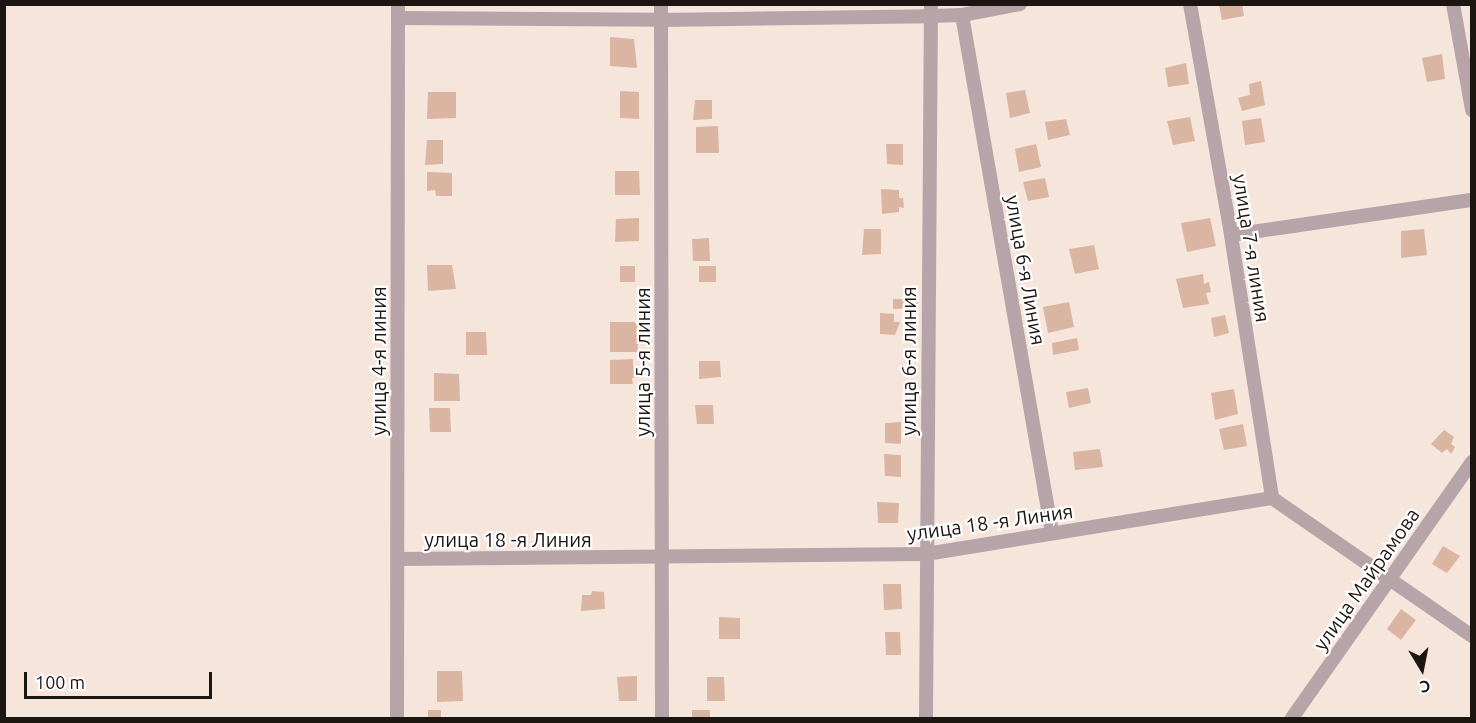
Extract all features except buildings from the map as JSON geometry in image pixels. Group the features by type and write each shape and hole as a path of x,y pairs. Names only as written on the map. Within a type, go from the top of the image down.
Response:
{"street":[{"name":"улица 5-я линия","path":"661,4 662,718"},
{"path":"398,11 661,20 931,10 962,15 1020,4"},
{"name":"улица 7-я линия","path":"1190,4 1231,235 1272,498"},
{"path":"1453,4 1472,110"},
{"name":"улица 6-я линия","path":"926,718 931,10"},
{"name":"улица 4-я линия","path":"397,718 398,11"},
{"name":"улица 6-я Линия","path":"962,15 1052,533"},
{"path":"1231,235 1472,200"},
{"name":"улица Майрамова","path":"1292,718 1472,462"},
{"path":"1272,498 1472,636"},
{"name":"улица 18 -я Линия","path":"398,559 927,554 1272,498"}]}
